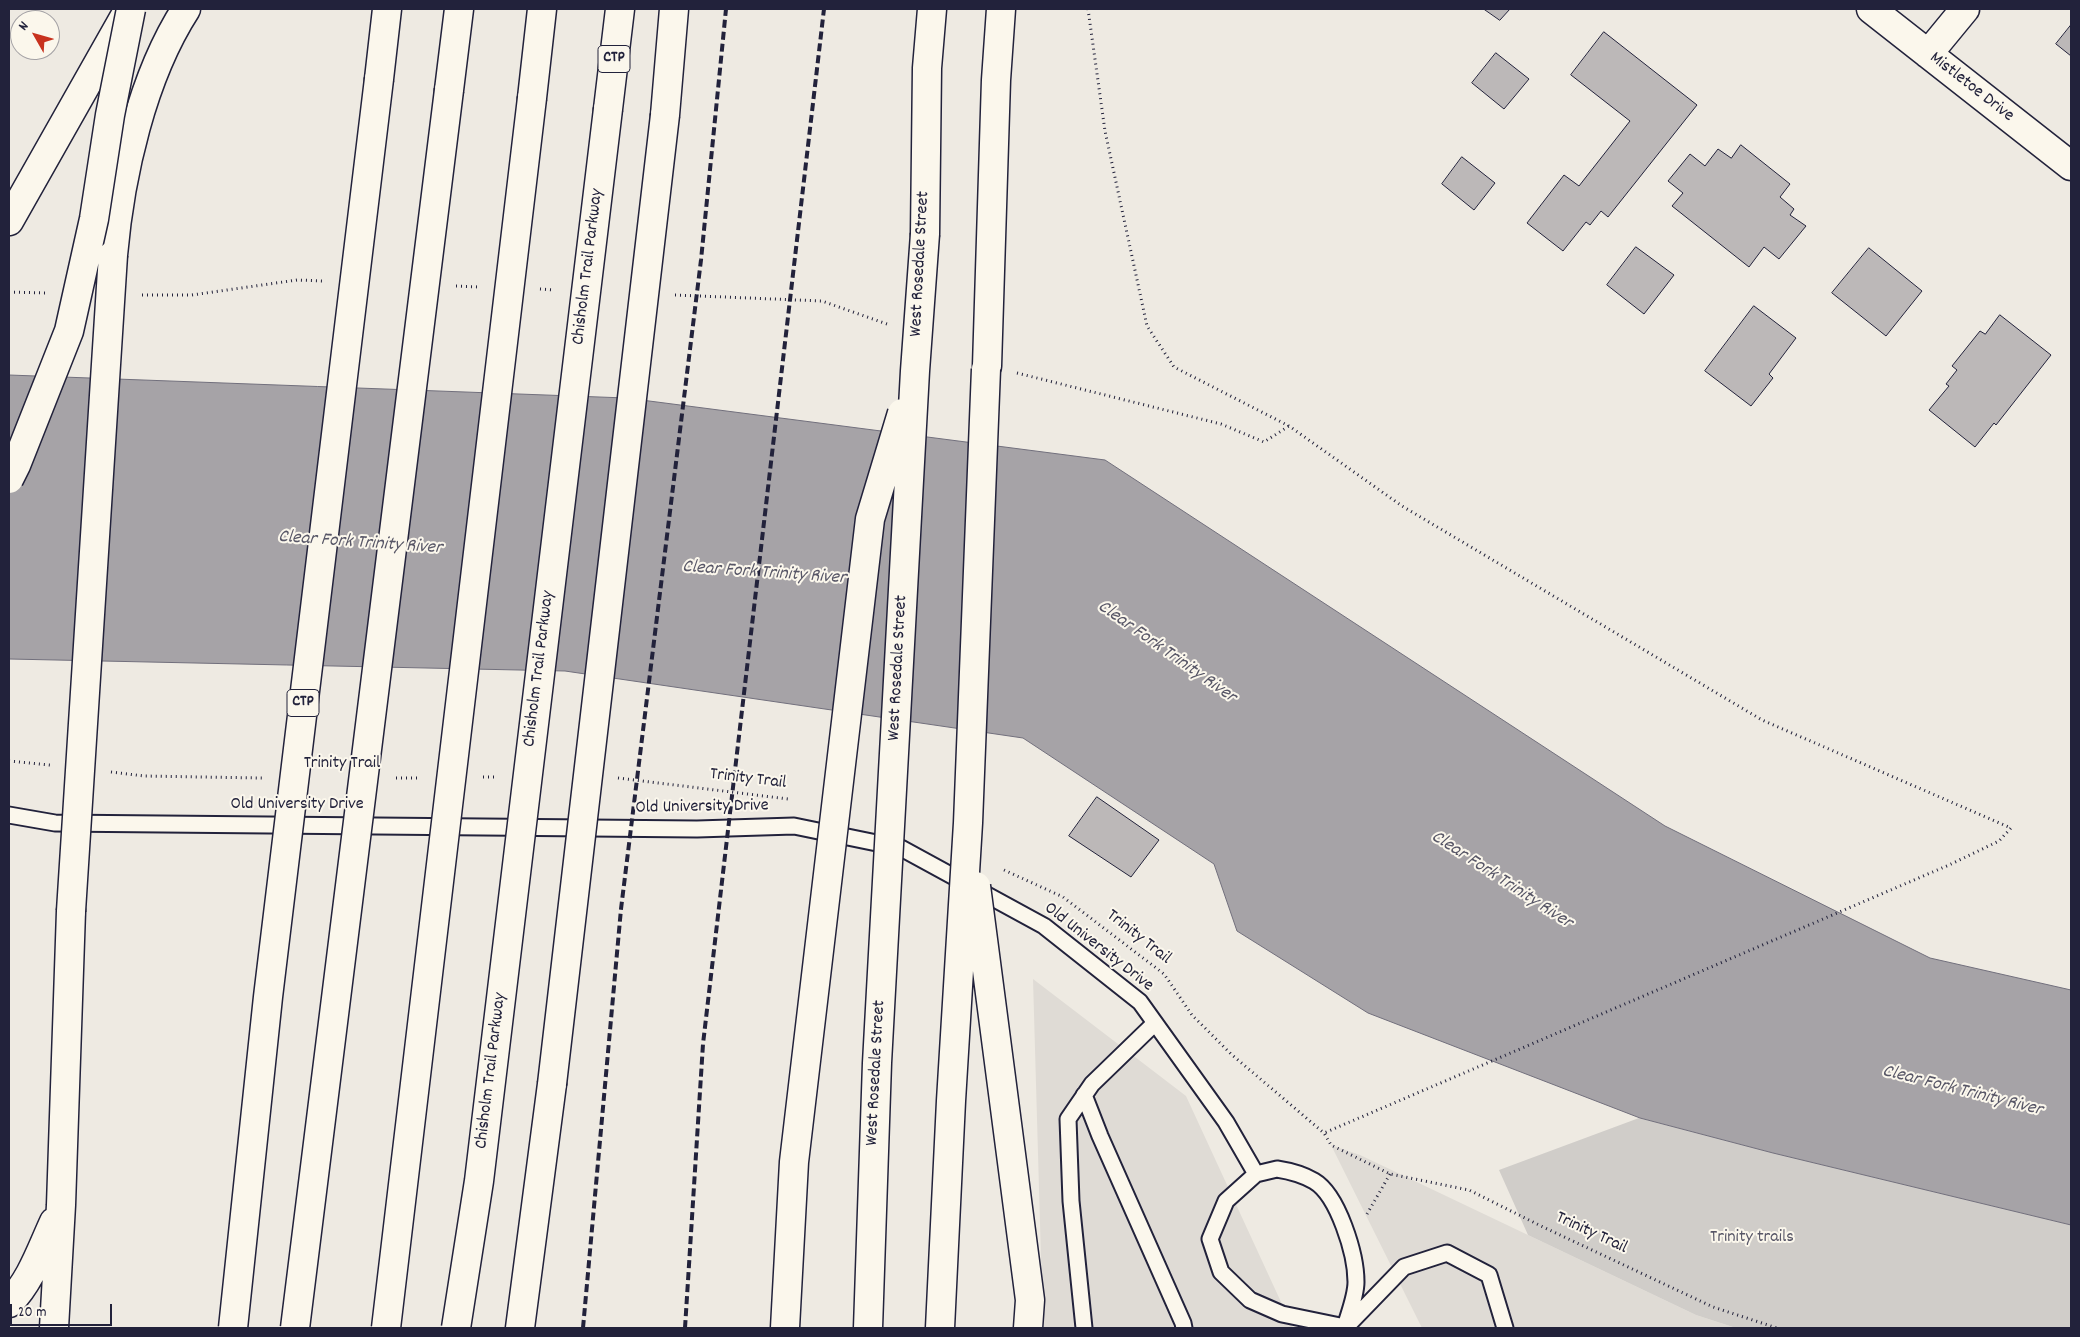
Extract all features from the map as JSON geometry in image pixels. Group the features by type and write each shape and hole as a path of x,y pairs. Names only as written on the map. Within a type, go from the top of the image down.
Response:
{"main road":[{"path":"9,221 130,9"},
{"path":"9,479 69,331 94,219 110,115 130,9"},
{"path":"54,1328 62,1205 71,911 112,255 117,210 139,115 156,68 176,24 186,9"},
{"name":"CTP","path":"233,1328 269,988 387,9"},
{"path":"295,1328 459,9"},
{"path":"386,1328 542,9"},
{"name":"Chisholm Trail Parkway","path":"456,1328 479,1182 620,9"},
{"path":"520,1328 552,1084 665,115 674,9"},
{"name":"West Rosedale Street","path":"868,1328 877,1063 915,371 925,234 927,68 932,9"},
{"path":"940,1328 951,1101 968,823 987,367 996,80 1001,9"},
{"name":"Mistletoe Drive","path":"1871,9 2071,166"},
{"path":"1928,54 1965,9"},
{"path":"785,1328 794,1162 870,519 915,371"},
{"path":"968,823 1030,1300 1028,1328"},
{"path":"9,1304 17,1295 32,1270 62,1205"}],"lane":[{"name":"Old University Drive","path":"9,815 55,823 697,829 794,826 901,848 1044,926 1140,1002 1226,1122 1256,1174"},
{"path":"1084,1328 1071,1201 1068,1119 1092,1084 1155,1023"},
{"path":"1084,1095 1184,1328"},
{"path":"1277,1169 1297,1172 1316,1182 1336,1206 1350,1243 1356,1283 1346,1328 1282,1314 1250,1300 1221,1272 1210,1239 1226,1201 1256,1174 1277,1169"},
{"path":"1346,1328 1404,1267 1447,1254 1489,1275 1505,1328"}],"path":[{"path":"1088,9 1105,131 1146,326 1174,367 1289,426 1402,506 1762,720 2011,828 2000,841 1949,865 1324,1133"},
{"path":"987,367 1070,384 1221,424 1264,442 1289,426"},
{"path":"9,761 57,766"},
{"path":"105,772 144,776 267,778"},
{"path":"481,777 501,776"},
{"name":"Trinity Trail","path":"610,777 795,800"},
{"name":"Trinity Trail","path":"392,778 421,778"},
{"name":"Trinity Trail","path":"1001,869 1062,897 1164,974 1192,1014 1231,1054 1324,1133 1332,1145 1390,1174 1469,1190 1541,1226 1713,1306 1778,1328"},
{"path":"1350,1243 1390,1174"}],"shaded area":[{"path":"1033,979 1186,1096 1293,1328 1043,1328"},
{"path":"1331,1145 1360,1155 1696,1315 1736,1328 1422,1328"}],"green space":[{"name":"Trinity trails","path":"1639,1118 1773,1153 2071,1225 2071,1328 1736,1328 1696,1315 1528,1235 1499,1170"}],"water":[{"name":"Clear Fork Trinity River","path":"9,375 626,398 1105,460 1665,826 1930,958 2071,990 2071,1225 1773,1153 1640,1118 1368,1013 1237,931 1214,864 1023,738 565,671 9,659"}],"building":[{"path":"1484,9 1510,9 1500,20"},
{"path":"2071,25 2071,56 2056,44"},
{"path":"1604,32 1697,105 1608,217 1601,211 1590,225 1586,222 1563,251 1527,223 1564,175 1579,186 1630,121 1571,75"},
{"path":"1496,53 1529,79 1504,109 1472,83"},
{"path":"1741,145 1790,184 1780,197 1794,209 1790,215 1806,226 1779,259 1764,247 1749,267 1672,206 1683,193 1668,181 1690,154 1705,166 1718,149 1731,158"},
{"path":"1462,157 1495,183 1474,210 1442,184"},
{"path":"1636,247 1674,275 1644,314 1607,285"},
{"path":"1869,248 1922,291 1886,336 1832,293"},
{"path":"1754,306 1796,338 1769,374 1773,378 1751,406 1705,371"},
{"path":"2000,315 2051,355 1996,425 1994,423 1975,447 1929,410 1949,386 1946,384 1957,370 1952,366 1980,331 1985,334"},
{"path":"1097,797 1159,840 1131,877 1069,836"}],"railway":[{"path":"583,1328 621,909 701,260 726,9"},
{"path":"685,1328 703,1044 824,9"}]}
